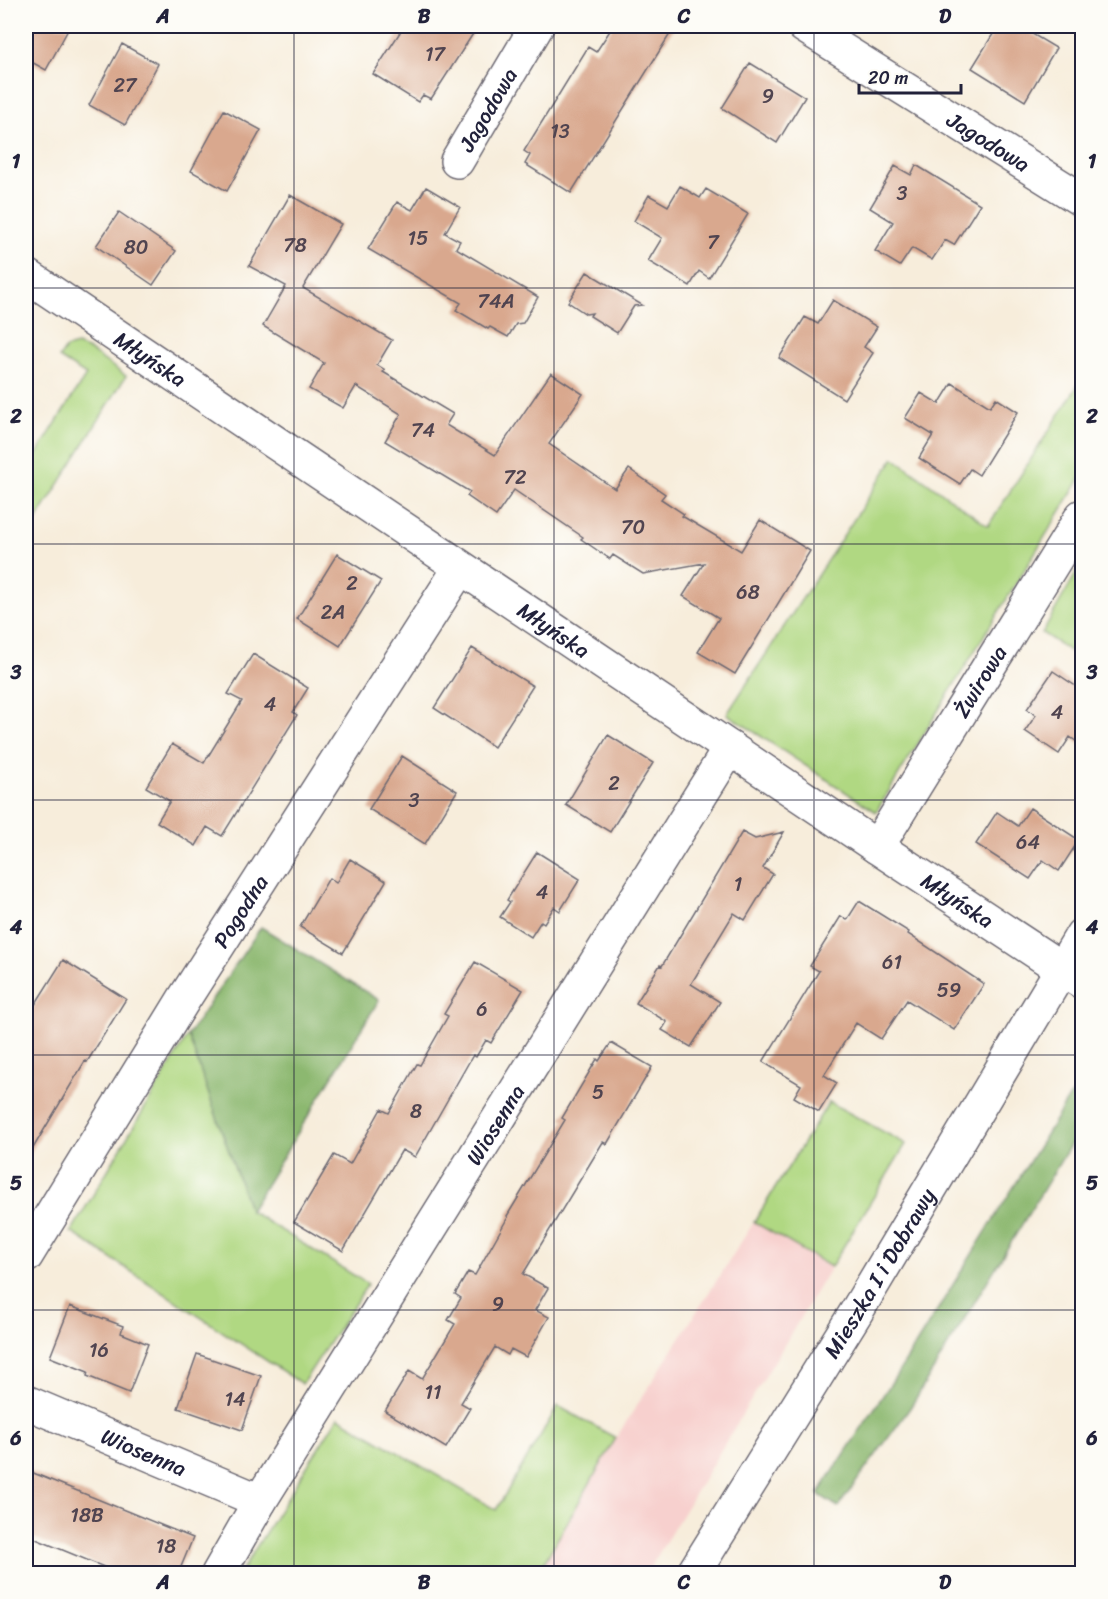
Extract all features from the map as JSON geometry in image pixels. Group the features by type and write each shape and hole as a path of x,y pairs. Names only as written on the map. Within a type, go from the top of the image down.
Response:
{"street":[{"name":"Jagodowa","path":"457,161 537,26"},
{"name":"Jagodowa","path":"804,26 1083,200"},
{"name":"Młyńska","path":"26,275 460,568 1072,975"},
{"name":"Żwirowa","path":"877,847 1083,516"},
{"name":"Pogodna","path":"26,1256 184,999 460,568"},
{"name":"Wiosenna","path":"218,1574 260,1501 730,748"},
{"name":"Mieszka I i Dobrawy","path":"693,1574 855,1314 1072,975 1083,935"},
{"name":"Wiosenna","path":"26,1402 260,1501"}],"shaded area":[{"path":"754,1222 831,1267 647,1573 538,1574 616,1438"}],"green space":[{"path":"77,345 89,350 126,376 26,537 26,471 86,375 59,358 66,348"},
{"path":"1082,379 1082,476 876,812 727,714 894,458 988,526"},
{"path":"1082,563 1082,659 1042,633"},
{"path":"261,927 379,1000 250,1211 188,1035"},
{"path":"188,1035 250,1211 368,1284 302,1384 71,1232"},
{"path":"1082,1085 1082,1126 910,1408 838,1507 818,1494 905,1362 1070,1096"},
{"path":"829,1102 906,1144 831,1267 754,1222"},
{"path":"558,1406 616,1438 538,1573 240,1573 338,1417 496,1510"}],"building":[{"path":"26,26 70,26 46,70 26,59"},
{"path":"404,26 478,26 431,99 423,95 418,102 373,74"},
{"path":"613,26 675,26 571,193 525,164 530,155 524,151 588,47 596,52"},
{"path":"998,26 1019,26 1056,48 1025,101 972,68"},
{"path":"122,44 158,64 125,125 89,105"},
{"path":"750,63 805,97 777,143 722,108"},
{"path":"224,110 261,130 227,191 191,171"},
{"path":"916,165 980,204 954,245 945,240 932,260 912,248 900,266 875,251 893,222 870,208 895,166 911,175"},
{"path":"680,186 700,198 706,189 748,214 709,278 699,271 690,286 648,261 662,238 634,221 649,195 668,206"},
{"path":"426,187 460,207 445,233 460,241 456,248 538,297 523,323 516,324 508,337 490,327 488,329 456,310 461,303 368,249 397,202 412,210"},
{"path":"290,195 341,224 303,288 392,340 377,365 385,370 383,372 453,414 446,425 495,455 551,373 583,394 549,444 615,489 629,469 665,494 661,499 684,514 682,516 741,551 760,520 810,551 735,674 698,652 719,618 683,596 704,563 643,574 613,555 610,559 581,539 583,537 514,490 496,516 467,496 470,492 385,441 401,414 356,386 343,408 309,389 324,363 263,326 286,286 249,266"},
{"path":"119,212 176,251 153,285 96,246"},
{"path":"587,272 642,305 634,306 617,333 590,316 592,313 586,314 568,302"},
{"path":"833,300 877,327 864,347 873,353 844,399 779,358 805,317 818,324"},
{"path":"952,383 990,407 996,398 1018,412 979,475 970,469 960,484 919,458 933,435 905,418 921,393 939,404"},
{"path":"337,554 381,581 340,646 297,619"},
{"path":"472,648 533,686 494,747 434,708"},
{"path":"253,654 308,688 293,712 297,715 222,836 207,827 196,846 157,822 170,801 146,787 172,744 204,763 242,701 228,694"},
{"path":"1053,671 1083,691 1083,746 1070,737 1059,754 1025,731 1036,715 1027,709"},
{"path":"608,735 653,763 610,832 566,805"},
{"path":"402,756 457,791 425,844 369,809"},
{"path":"1030,808 1079,840 1059,871 1043,860 1030,879 976,844 997,812 1018,826"},
{"path":"742,832 755,839 784,832 763,868 773,874 745,920 734,913 691,984 720,1002 691,1047 662,1030 667,1022 636,1003 660,965 662,966"},
{"path":"537,852 580,879 560,911 554,907 531,937 500,917 510,902 507,900"},
{"path":"350,859 386,881 343,953 300,927 329,878 336,883"},
{"path":"859,901 909,932 908,934 984,984 954,1030 907,1000 881,1039 856,1023 824,1075 837,1083 819,1112 794,1097 801,1085 763,1062 819,971 810,966 841,916 847,920"},
{"path":"63,960 126,999 87,1062 85,1061 26,1160 26,1019"},
{"path":"475,962 523,990 491,1043 486,1040 476,1057 473,1055 415,1157 402,1150 343,1251 294,1222 334,1155 350,1164 381,1109 389,1113 448,1016 444,1014"},
{"path":"611,1043 652,1067 607,1144 603,1142 523,1274 548,1288 535,1310 549,1317 526,1357 511,1349 508,1355 495,1347 461,1403 470,1408 446,1448 385,1411 409,1371 422,1379 455,1324 448,1320 461,1298 455,1294 468,1272 475,1275 507,1216 565,1120 562,1118 597,1059 599,1061"},
{"path":"70,1306 123,1326 121,1333 148,1344 129,1393 87,1376 88,1372 50,1357"},
{"path":"197,1354 261,1376 242,1430 178,1408"},
{"path":"26,1470 193,1538 178,1574 121,1574 26,1535"}]}
